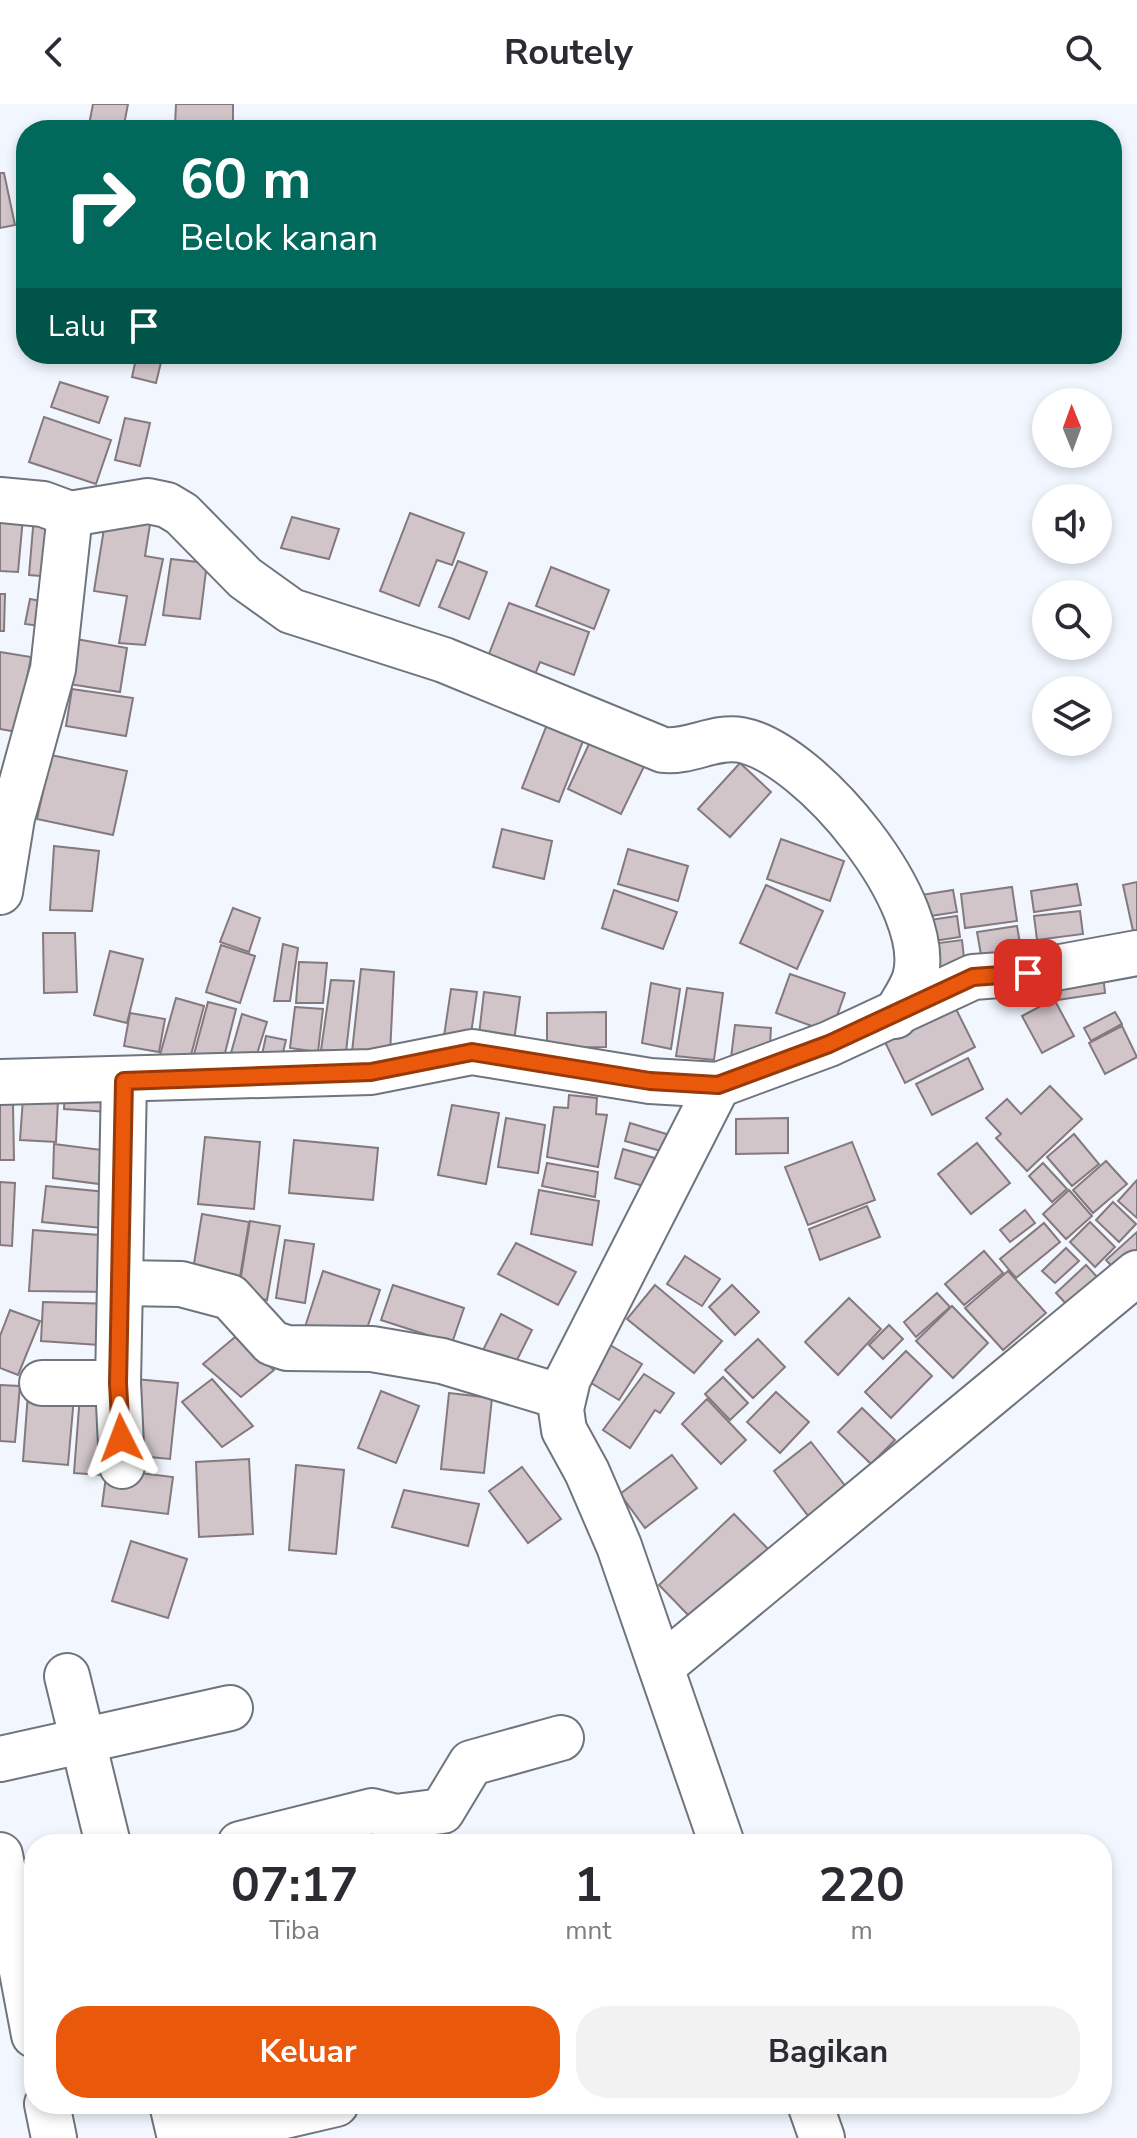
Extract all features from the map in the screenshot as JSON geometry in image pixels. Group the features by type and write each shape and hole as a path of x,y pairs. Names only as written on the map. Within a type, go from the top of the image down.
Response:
{"street":[{"path":"0,500 43,504 70,514 148,501 167,505 182,514 245,578 291,611 444,660 663,750 682,752 730,739 759,746 812,782 843,811 892,878 915,947 915,977 895,1016"},
{"path":"0,892 12,818 53,669 70,514"},
{"path":"0,1082 371,1072 472,1052 650,1081 718,1085 895,1016 973,977 1028,973 1137,953"},
{"path":"122,1466 118,1383 124,1081"},
{"path":"718,1085 574,1365 562,1397 562,1418 568,1442 587,1472 619,1546 719,1834"},
{"path":"661,1667 1137,1273"},
{"path":"121,1283 181,1284 230,1297 272,1343 287,1348 372,1349 442,1361 562,1397"},
{"path":"42,1383 118,1383"},
{"path":"67,1676 106,1834"},
{"path":"0,1759 230,1708"},
{"path":"280,1834 372,1811 396,1817 442,1811 471,1763 561,1738"},
{"path":"0,1855 14,1896 24,1967"},
{"path":"0,2045 24,2040"},
{"path":"49,2114 54,2138"},
{"path":"174,2114 180,2138"},
{"path":"190,2138 293,2114"},
{"path":"814,2114 822,2138"}],"building":[{"path":"93,104 128,104 125,120 90,120"},
{"path":"176,104 233,104 233,120 175,120"},
{"path":"0,173 4,173 15,225 0,228"},
{"path":"135,364 161,364 156,383 132,377"},
{"path":"60,382 108,397 99,423 51,407"},
{"path":"44,417 111,440 96,484 29,462"},
{"path":"125,418 150,423 140,466 115,460"},
{"path":"0,505 24,507 18,572 0,571"},
{"path":"107,510 151,518 145,556 163,559 145,645 119,643 127,596 94,591"},
{"path":"410,513 464,533 452,565 437,560 419,606 380,591"},
{"path":"34,516 57,517 53,577 29,575"},
{"path":"292,517 339,529 329,559 281,548"},
{"path":"171,559 207,563 200,619 163,615"},
{"path":"458,561 487,572 469,619 439,607"},
{"path":"551,567 609,590 594,629 536,606"},
{"path":"0,594 5,594 4,631 0,631"},
{"path":"30,599 58,604 54,628 25,624"},
{"path":"509,603 589,632 574,675 540,662 534,677 487,659"},
{"path":"76,639 127,648 120,692 69,684"},
{"path":"0,652 31,657 17,732 0,729"},
{"path":"72,689 133,698 126,736 66,726"},
{"path":"548,722 585,736 559,802 522,788"},
{"path":"597,727 651,752 621,814 568,789"},
{"path":"51,755 127,771 113,835 37,819"},
{"path":"740,763 771,792 730,837 698,809"},
{"path":"502,829 552,841 544,879 493,867"},
{"path":"781,839 844,861 830,901 767,879"},
{"path":"54,846 99,851 92,911 50,910"},
{"path":"628,849 688,866 678,901 618,884"},
{"path":"1137,882 1137,949 1123,885"},
{"path":"1077,884 1081,905 1034,912 1031,891"},
{"path":"766,885 823,911 797,969 740,943"},
{"path":"1012,887 1017,921 965,928 961,894"},
{"path":"614,890 677,912 663,949 602,928"},
{"path":"953,890 957,912 924,917 921,895"},
{"path":"233,908 260,918 249,952 220,942"},
{"path":"1080,911 1083,934 1037,940 1034,916"},
{"path":"957,916 960,937 927,942 923,921"},
{"path":"1017,926 1024,966 984,972 977,932"},
{"path":"43,933 75,933 77,992 44,993"},
{"path":"962,940 966,976 935,980 931,944"},
{"path":"283,944 298,948 290,1001 274,1001"},
{"path":"221,945 255,956 240,1003 206,992"},
{"path":"110,951 143,959 127,1023 94,1015"},
{"path":"299,962 327,963 323,1003 296,1003"},
{"path":"1102,964 1105,993 1057,1000 1053,970"},
{"path":"361,969 394,972 390,1054 352,1052"},
{"path":"790,974 845,993 831,1033 776,1013"},
{"path":"331,980 354,981 346,1052 321,1050"},
{"path":"651,983 680,989 671,1049 642,1043"},
{"path":"687,988 723,993 714,1060 676,1056"},
{"path":"451,989 477,992 469,1048 443,1043"},
{"path":"484,992 520,997 512,1056 477,1052"},
{"path":"176,998 204,1006 187,1070 158,1062"},
{"path":"1054,999 1074,1036 1042,1053 1022,1016"},
{"path":"208,1002 236,1009 222,1065 193,1058"},
{"path":"954,1005 975,1047 905,1083 884,1040"},
{"path":"295,1007 323,1009 318,1052 290,1048"},
{"path":"606,1012 606,1047 547,1048 547,1013"},
{"path":"1115,1012 1122,1024 1091,1041 1084,1028"},
{"path":"130,1013 165,1019 159,1052 124,1046"},
{"path":"242,1014 267,1022 251,1073 227,1067"},
{"path":"735,1025 771,1028 769,1061 731,1058"},
{"path":"1122,1026 1137,1057 1105,1074 1089,1043"},
{"path":"266,1036 286,1040 279,1069 260,1064"},
{"path":"968,1058 983,1089 932,1115 916,1084"},
{"path":"1050,1086 1082,1119 1027,1171 996,1138 1001,1134 986,1118 1007,1099 1021,1114"},
{"path":"65,1090 111,1093 109,1112 64,1109"},
{"path":"569,1095 597,1098 596,1114 607,1115 598,1167 547,1157 554,1107 568,1108"},
{"path":"23,1098 58,1100 56,1142 20,1140"},
{"path":"0,1104 13,1104 14,1160 0,1160"},
{"path":"452,1105 499,1113 486,1184 438,1175"},
{"path":"506,1118 545,1125 538,1173 498,1167"},
{"path":"788,1118 788,1153 736,1154 736,1119"},
{"path":"630,1123 673,1136 668,1153 625,1141"},
{"path":"1074,1134 1099,1164 1072,1186 1047,1157"},
{"path":"205,1137 260,1142 254,1209 198,1204"},
{"path":"294,1140 378,1148 373,1200 289,1193"},
{"path":"852,1142 875,1200 808,1225 785,1167"},
{"path":"977,1143 1010,1183 971,1214 938,1174"},
{"path":"54,1144 118,1152 115,1186 53,1178"},
{"path":"623,1149 662,1160 654,1189 615,1178"},
{"path":"1106,1161 1127,1184 1093,1213 1073,1190"},
{"path":"547,1163 598,1172 595,1197 542,1186"},
{"path":"1043,1163 1067,1189 1052,1202 1029,1176"},
{"path":"1137,1180 1137,1218 1118,1201"},
{"path":"0,1182 15,1183 12,1246 0,1245"},
{"path":"46,1186 116,1193 112,1229 42,1222"},
{"path":"539,1190 599,1201 592,1245 531,1234"},
{"path":"1069,1190 1092,1216 1066,1239 1043,1214"},
{"path":"1113,1202 1136,1224 1119,1242 1096,1220"},
{"path":"867,1206 880,1237 820,1260 809,1229"},
{"path":"1025,1210 1035,1223 1010,1242 1000,1230"},
{"path":"202,1214 249,1222 239,1283 192,1276"},
{"path":"250,1221 280,1226 267,1300 238,1295"},
{"path":"1090,1222 1115,1247 1095,1267 1070,1242"},
{"path":"1044,1223 1060,1242 1016,1278 1000,1259"},
{"path":"33,1230 113,1236 112,1292 29,1291"},
{"path":"1137,1232 1137,1265 1123,1278 1106,1260"},
{"path":"285,1240 314,1244 305,1303 276,1298"},
{"path":"516,1243 576,1272 558,1305 498,1274"},
{"path":"1066,1248 1079,1261 1055,1283 1042,1271"},
{"path":"984,1251 1003,1273 964,1305 945,1284"},
{"path":"685,1256 720,1279 702,1306 667,1284"},
{"path":"1086,1265 1100,1280 1070,1308 1056,1293"},
{"path":"323,1271 380,1290 361,1346 305,1327"},
{"path":"1008,1271 1046,1313 1003,1350 965,1308"},
{"path":"393,1285 464,1308 452,1343 381,1320"},
{"path":"655,1285 722,1341 694,1373 627,1319"},
{"path":"732,1285 759,1312 735,1335 709,1307"},
{"path":"937,1293 950,1307 916,1337 904,1322"},
{"path":"849,1298 881,1329 838,1375 805,1342"},
{"path":"43,1302 114,1304 114,1346 41,1341"},
{"path":"952,1306 988,1343 953,1378 916,1341"},
{"path":"10,1310 40,1321 18,1375 0,1368 0,1336"},
{"path":"501,1314 532,1330 511,1372 480,1356"},
{"path":"889,1325 903,1339 883,1359 869,1345"},
{"path":"235,1337 274,1370 241,1397 203,1364"},
{"path":"600,1339 642,1364 619,1400 578,1375"},
{"path":"758,1339 785,1367 753,1398 725,1370"},
{"path":"906,1351 932,1376 891,1418 865,1392"},
{"path":"644,1374 674,1393 660,1413 655,1410 630,1448 603,1430"},
{"path":"723,1377 748,1403 730,1420 705,1394"},
{"path":"135,1379 178,1383 170,1459 128,1455"},
{"path":"212,1379 253,1426 222,1447 182,1402"},
{"path":"0,1385 20,1386 15,1442 0,1441"},
{"path":"381,1391 419,1406 396,1463 358,1448"},
{"path":"776,1392 809,1422 780,1453 747,1422"},
{"path":"28,1393 74,1397 68,1465 23,1461"},
{"path":"449,1393 492,1398 484,1473 441,1469"},
{"path":"80,1395 111,1399 102,1475 74,1473"},
{"path":"707,1399 746,1440 721,1464 682,1424"},
{"path":"862,1408 895,1440 871,1464 838,1432"},
{"path":"811,1442 850,1492 812,1521 774,1471"},
{"path":"672,1455 697,1488 645,1528 620,1494"},
{"path":"249,1459 253,1534 199,1537 196,1462"},
{"path":"296,1465 344,1470 336,1554 289,1550"},
{"path":"522,1467 561,1519 528,1543 489,1491"},
{"path":"107,1469 173,1477 168,1514 102,1506"},
{"path":"404,1490 479,1504 468,1546 392,1527"},
{"path":"734,1514 769,1550 694,1621 659,1585"},
{"path":"131,1541 187,1559 168,1618 112,1601"}],"route":[{"path":"121,1438 118,1383 124,1081 371,1072 472,1052 650,1081 718,1085 829,1044 895,1016 973,977 1028,973"}]}
